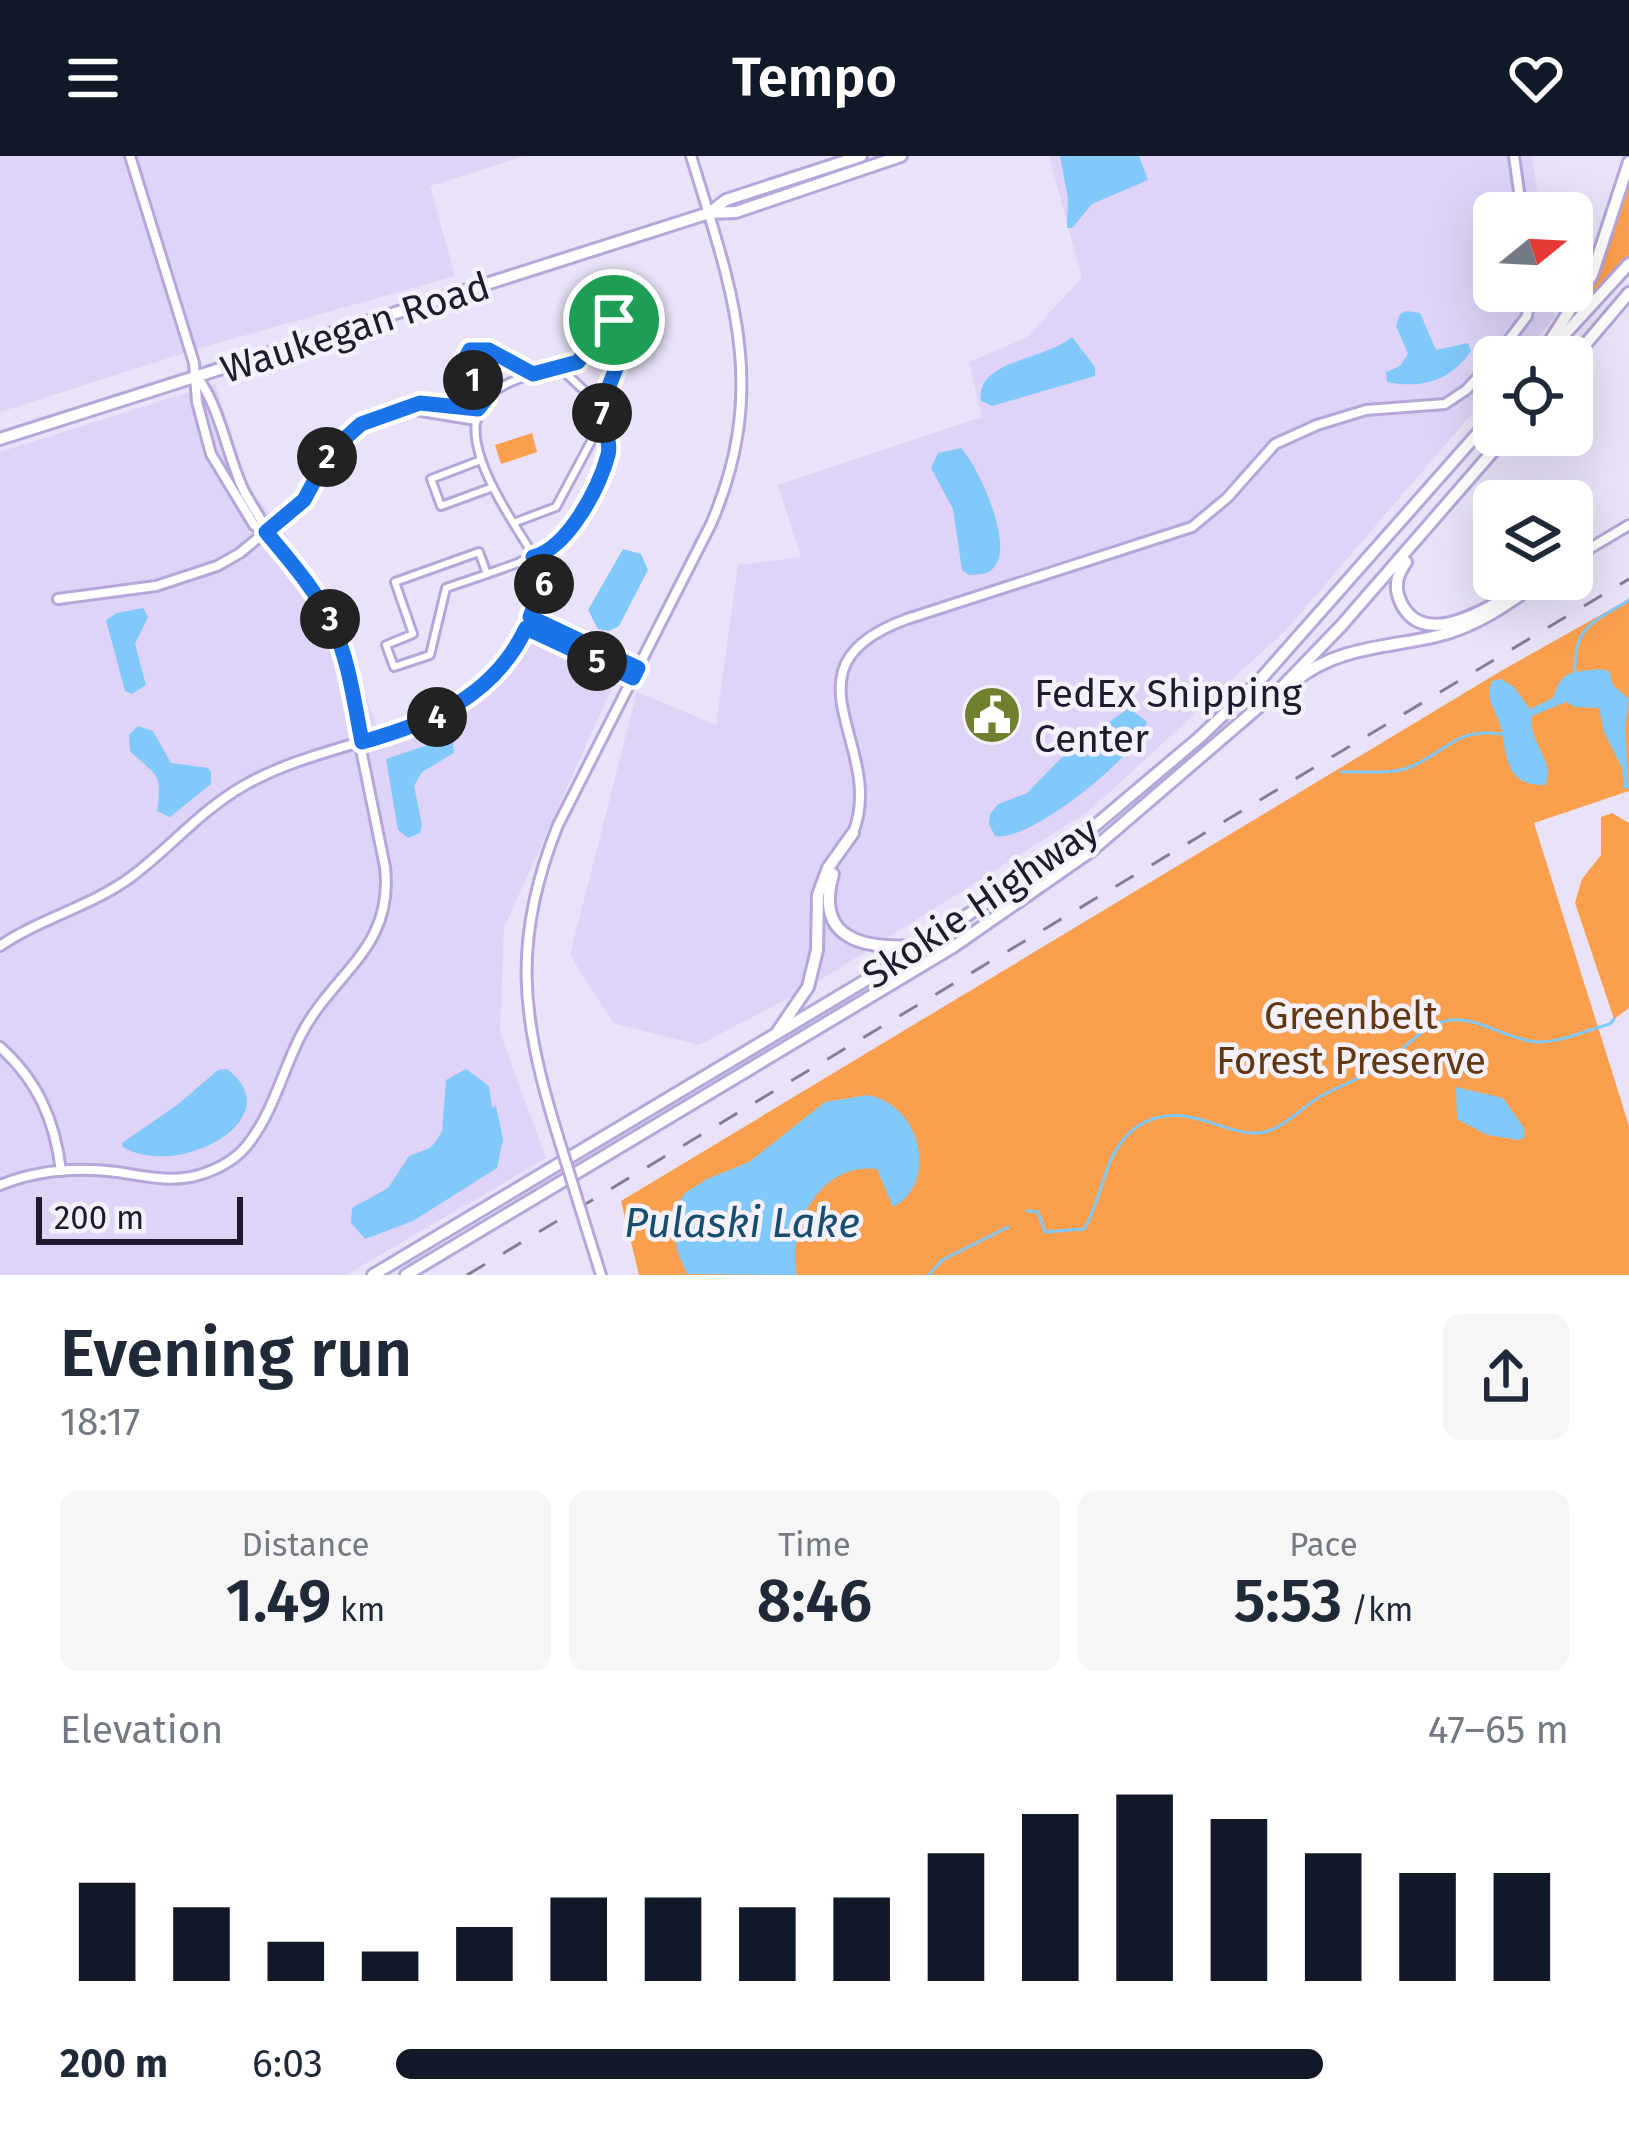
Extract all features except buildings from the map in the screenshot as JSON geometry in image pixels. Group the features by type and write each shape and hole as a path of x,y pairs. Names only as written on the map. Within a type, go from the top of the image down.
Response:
{"main road":[{"name":"Waukegan Road","path":"709,213 726,200 861,156"},
{"name":"Waukegan Road","path":"0,439 709,213 736,212 902,156"},
{"path":"1555,336 1592,275 1629,163"},
{"path":"1562,336 1629,264"},
{"path":"1592,336 1629,293"},
{"path":"1604,322 1629,308"},
{"name":"Skokie Highway","path":"374,1275 922,946 1071,844 1199,738 1337,598 1473,440"},
{"name":"Skokie Highway","path":"406,1275 999,918 1119,830 1341,626 1490,456"},
{"path":"1451,500 1401,568 1396,580 1398,596 1414,618 1442,625 1501,600"},
{"path":"1250,714 1323,662 1360,648 1459,629 1513,600"},
{"path":"854,833 831,876 829,890 841,931 866,946 922,946"},
{"path":"777,1033 808,987 817,950 818,895 827,868 854,833"}],"street":[{"path":"0,1185 61,1171 190,1177 228,1162 251,1140 303,1030 364,953 383,917 386,867 348,672 331,621 310,586 266,532 223,442 210,396 198,378 130,156"},
{"path":"601,1275 529,1033 525,976 529,924 558,825 723,496 740,430 743,360 738,324 691,156"},
{"path":"1514,156 1519,192"},
{"path":"487,574 478,552 395,582 413,634 386,644 394,667 430,655 446,588 487,574 533,557 556,545 580,515 610,451 603,408 623,346 604,284"},
{"path":"0,946 100,898 248,783 419,725 464,702 500,667 530,618 545,576 481,460 474,433 477,414 486,399 508,384 578,362 602,325 614,320"},
{"path":"486,399 477,392 466,357 470,350 489,350 533,374"},
{"path":"560,368 603,408"},
{"path":"198,378 197,402 212,454 254,525 266,532"},
{"path":"854,833 860,817 862,778 839,699 845,664 879,629 1192,527 1227,498 1275,444 1366,410 1444,404 1473,382"},
{"path":"58,599 175,582 217,566 304,500 330,452 361,424 408,409 477,414"},
{"path":"515,523 556,507 602,421"},
{"path":"481,460 431,479 441,506 493,487"},
{"path":"1593,546 1629,525"},
{"path":"521,561 530,618"},
{"path":"530,618 635,673"},
{"path":"0,1047 32,1081 41,1098 61,1171"}],"shaded area":[{"path":"0,156 525,156 430,186 455,276 200,348 0,412"},
{"path":"1049,156 1532,156 1537,192 1473,192 1473,312 1554,312 1555,317 1538,336 1473,336 1473,412 1286,630 1089,811 806,989 699,1045 613,1023 570,955 637,692 716,725 738,565 801,557 778,485 982,417 969,362 1026,338 1082,278"},
{"path":"215,384 249,488 286,534 341,623 377,728 478,682 514,632 613,685 504,928 500,1033 546,1158 346,1275 0,1275 0,452"}],"green space":[{"path":"1629,173 1629,255 1593,292 1593,279"},
{"path":"532,433 537,452 501,464 495,445"},
{"name":"Greenbelt Forest Preserve","path":"1629,599 1629,791 1534,823 1629,1126 1629,1275 639,1275 621,1201 1501,671"},
{"path":"1612,813 1629,823 1629,1008 1614,1019 1575,903 1582,879 1601,855 1601,817"}],"water":[{"path":"1060,156 1139,156 1148,180 1092,204 1067,228 1068,198"},
{"path":"1406,311 1420,313 1436,350 1468,343 1471,351 1445,376 1412,384 1387,382 1386,372 1400,366 1408,354 1396,326"},
{"path":"1072,337 1095,367 1095,376 992,406 981,401 982,387 1000,369"},
{"path":"961,448 984,488 1000,541 995,566 983,574 969,575 962,570 953,509 931,468 938,453"},
{"path":"623,549 641,554 648,570 619,626 598,629 588,610"},
{"path":"143,608 148,617 135,644 146,685 132,694 125,691 106,620"},
{"path":"1609,671 1613,685 1629,699 1625,729 1629,788 1624,789 1622,768 1604,732 1599,708 1566,702 1532,716 1547,768 1545,785 1520,779 1508,763 1490,700 1492,681 1501,679 1514,687 1530,709 1553,698 1560,681 1569,674"},
{"path":"1129,708 1147,722 1125,755 1055,812 1011,835 995,836 989,824 998,804 1027,793 1069,750"},
{"path":"138,726 153,731 171,763 211,772 211,784 170,817 157,811 156,775 130,751 129,735"},
{"path":"446,739 453,742 454,753 422,772 414,786 422,825 420,833 408,838 398,830 386,759"},
{"path":"227,1069 244,1088 246,1107 237,1124 220,1139 171,1156 146,1155 123,1147 122,1143 218,1070"},
{"path":"466,1069 489,1086 492,1108 496,1106 503,1139 497,1168 413,1221 365,1239 351,1223 352,1208 388,1188 409,1156 437,1140 442,1131 446,1080"},
{"path":"1456,1087 1503,1098 1525,1137 1487,1135 1457,1119"},
{"name":"Pulaski Lake","path":"868,1095 887,1102 912,1129 919,1164 907,1196 893,1207 877,1169 839,1176 812,1201 803,1218 795,1256 797,1275 687,1274 670,1214 685,1193 749,1162 825,1102"}],"waterway":[{"path":"1575,672 1582,635 1596,620 1629,600"},
{"path":"1341,772 1402,769 1472,734 1501,734"},
{"path":"1027,1211 1038,1212 1045,1232 1084,1229 1117,1148 1138,1126 1175,1115 1241,1132 1271,1130 1318,1098 1382,1065 1441,1022 1470,1021 1540,1042 1570,1037 1614,1019"},
{"path":"929,1275 942,1260 1008,1227"}],"railway":[{"path":"467,1275 1629,579"}],"place":[{"name":"FedEx Shipping Center","path":"992,715"}],"route":[{"path":"614,320 623,346 603,408 610,451 570,530 556,545 533,557 545,576 530,617 638,668 633,678 526,628 500,667 464,702 419,725 362,742 348,672 331,621 310,586 266,532 304,500 330,452 361,424 420,403 478,409 486,399 477,392 466,357 470,350 489,350 533,374 578,362 602,325 614,320"}]}
